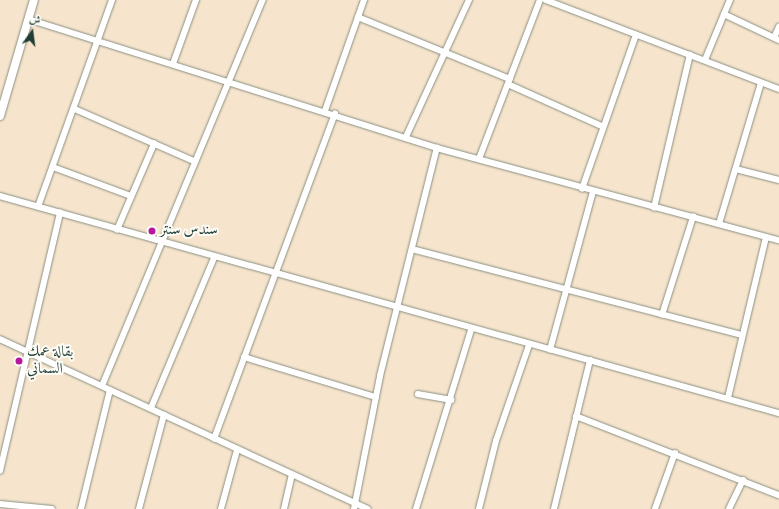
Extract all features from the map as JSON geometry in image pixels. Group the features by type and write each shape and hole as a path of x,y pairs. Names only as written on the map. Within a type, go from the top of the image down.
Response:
{"street":[{"path":"0,116 2,100 34,0"},
{"path":"38,207 99,40 112,0"},
{"path":"172,64 196,0"},
{"path":"102,386 194,161 263,0"},
{"path":"325,111 364,0"},
{"path":"406,137 469,0"},
{"path":"479,159 540,0"},
{"path":"705,60 730,0"},
{"path":"550,1 779,90"},
{"path":"724,14 776,39 779,27"},
{"path":"358,17 509,81 602,126"},
{"path":"28,19 335,114 438,148 593,192 779,240"},
{"path":"582,189 602,126 636,35"},
{"path":"654,208 690,55"},
{"path":"719,224 761,82"},
{"path":"74,109 194,161"},
{"path":"214,438 273,274 335,114"},
{"path":"117,230 154,144"},
{"path":"355,506 376,397 438,148"},
{"path":"53,167 131,196"},
{"path":"736,169 779,180"},
{"path":"550,350 564,289 593,192"},
{"path":"0,196 471,330 590,360 779,413"},
{"path":"0,471 1,457 25,351 60,213"},
{"path":"662,315 692,217"},
{"path":"728,398 766,237"},
{"path":"412,249 742,335"},
{"path":"151,408 214,258"},
{"path":"416,509 451,400 471,330"},
{"path":"0,340 151,408 355,506 368,509"},
{"path":"479,509 496,441 529,345"},
{"path":"244,357 376,397"},
{"path":"554,509 590,360"},
{"path":"81,509 110,390"},
{"path":"418,394 451,400"},
{"path":"139,509 164,415"},
{"path":"576,416 675,453 779,495"},
{"path":"221,509 237,450"},
{"path":"655,509 675,453"},
{"path":"284,509 292,475"},
{"path":"729,509 743,480"},
{"path":"0,504 52,509"}],"place":[{"name":"سندس سنتر","path":"152,231"},
{"name":"بقالة عمك السماني","path":"19,361"}]}
